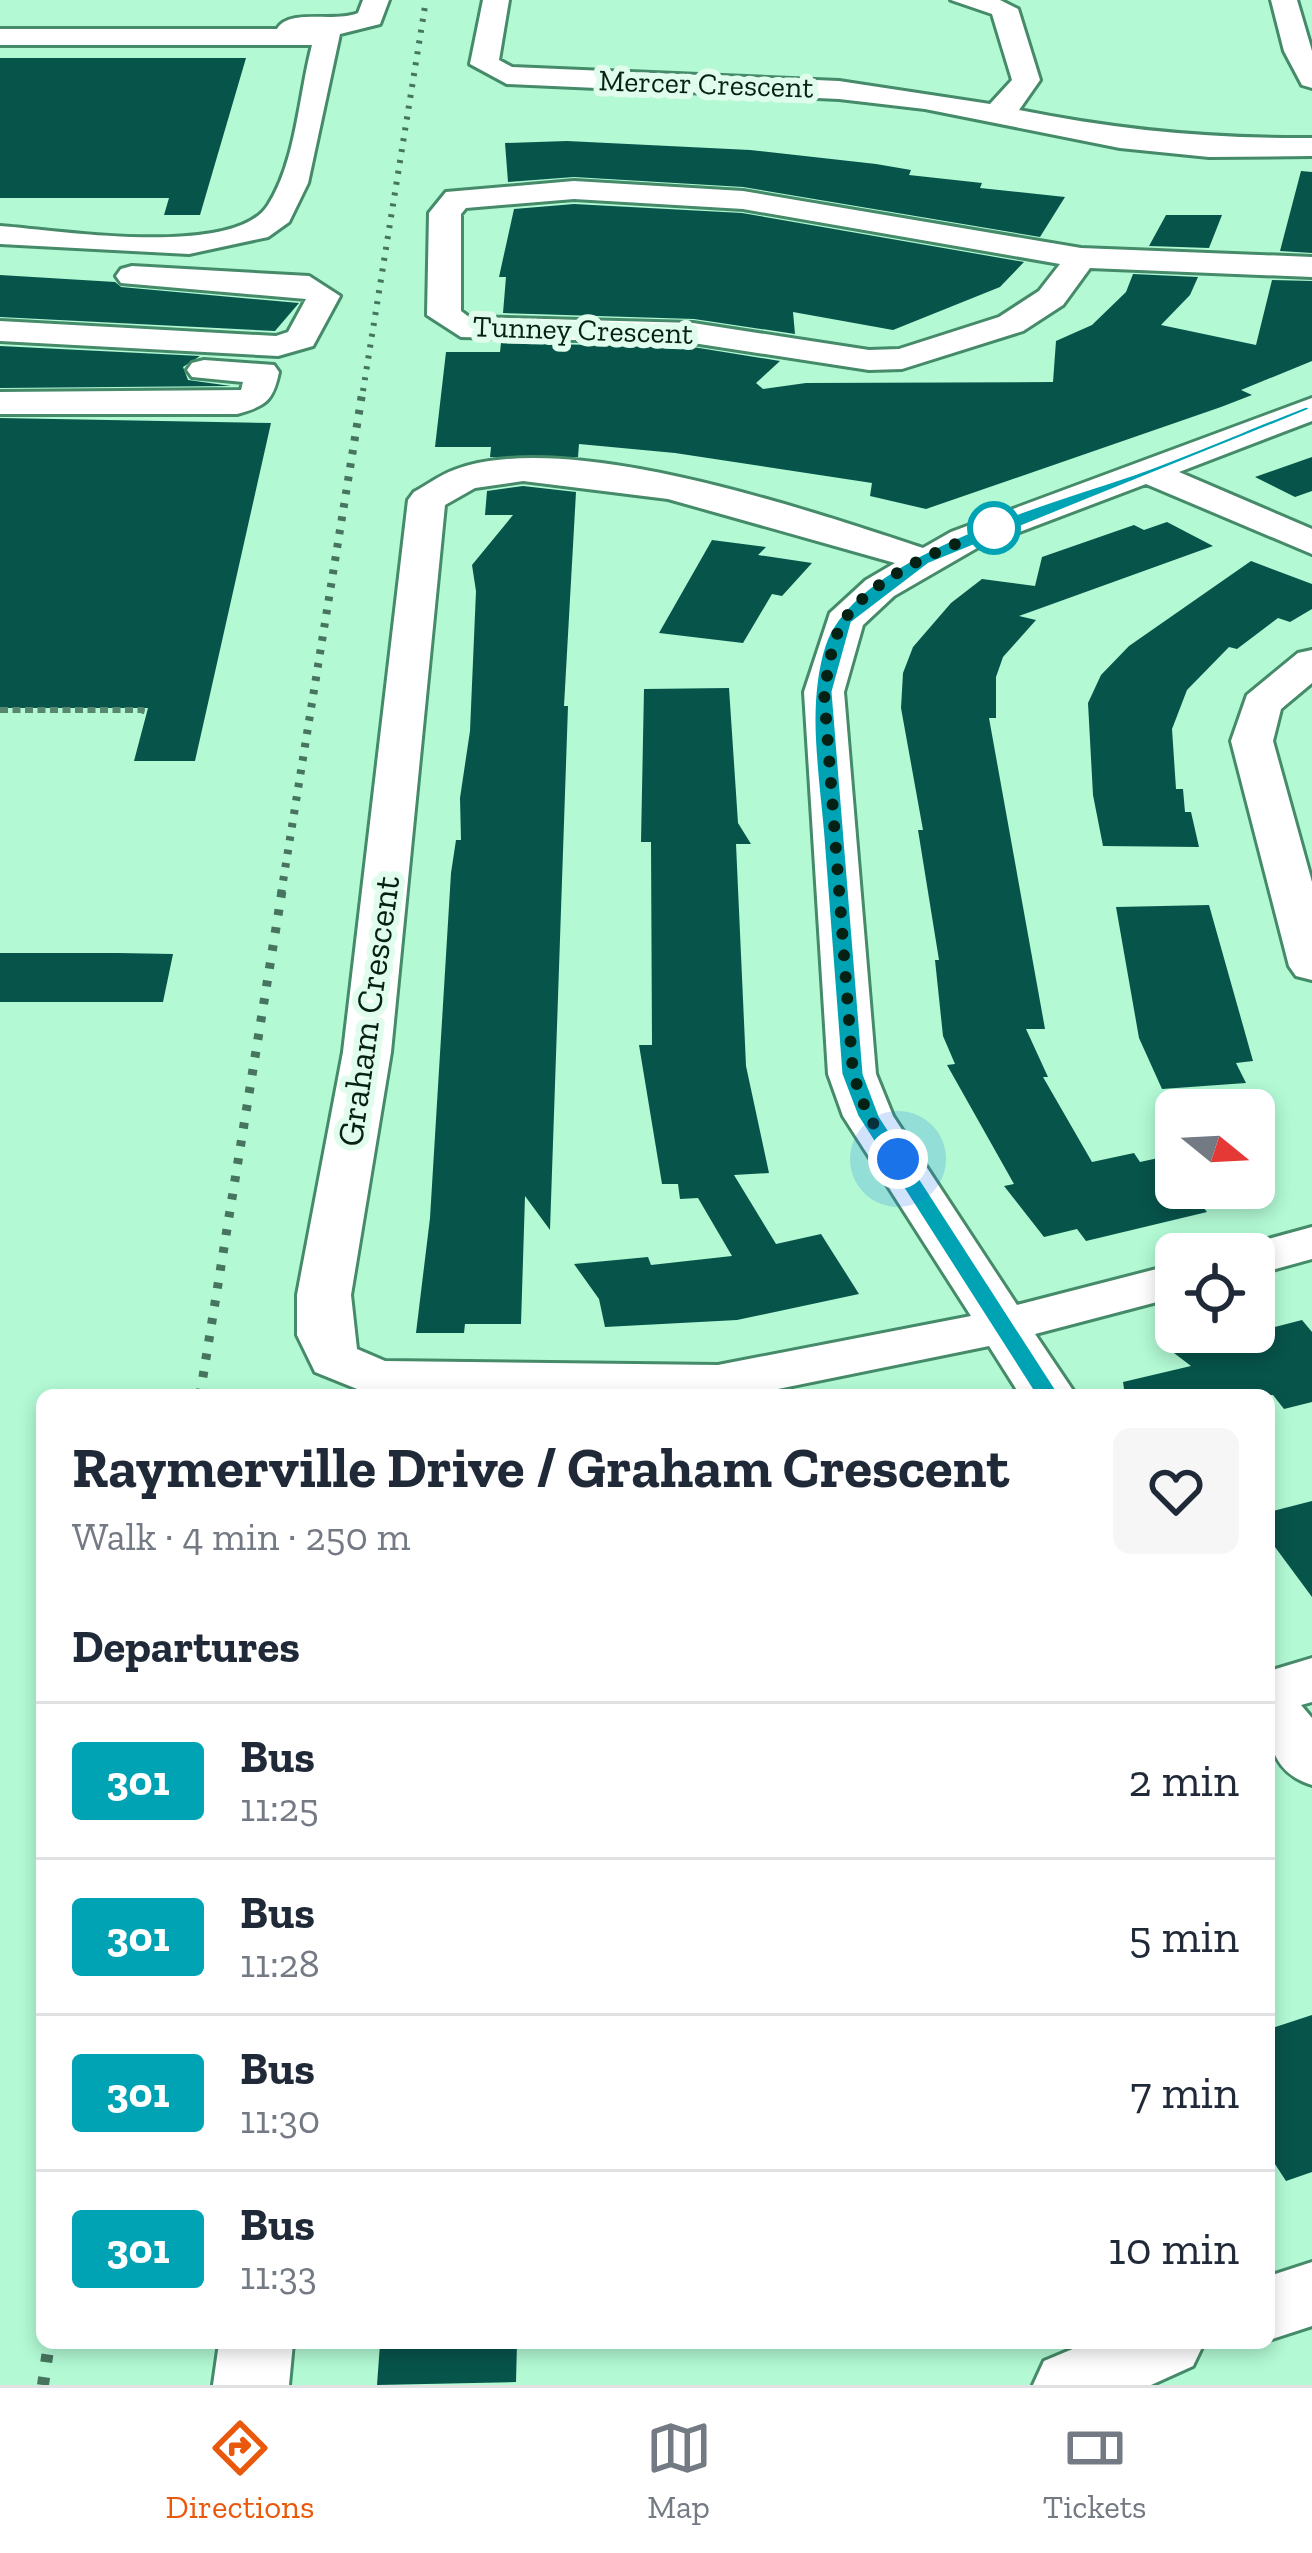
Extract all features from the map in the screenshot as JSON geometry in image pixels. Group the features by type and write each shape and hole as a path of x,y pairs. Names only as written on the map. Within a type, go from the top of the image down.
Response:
{"street":[{"path":"0,26 352,26 370,18 376,0"},
{"name":"Mercer Crescent","path":"496,0 484,64 507,75 838,90 925,100 1159,143 1312,147"},
{"path":"964,0 1004,8 1025,71 1022,89 994,115"},
{"path":"1284,0 1298,51 1312,79"},
{"path":"0,37 328,38 283,208 258,231 199,244 0,236"},
{"name":"Tunney Crescent","path":"1081,258 1051,298 1011,324 902,359 869,360 694,332 461,326 444,315 446,213 457,199 509,190 743,200 1081,258 1312,267"},
{"path":"0,268 309,286 324,296 301,339 278,346 0,331"},
{"path":"0,360 262,372 257,396 237,403 0,403"},
{"path":"1044,1389 1000,1328 868,1116 853,1074 824,692 844,621 923,560 1015,519 1151,473 1312,409"},
{"path":"1151,473 1312,543"},
{"name":"Graham Crescent","path":"923,560 691,489 620,478 466,477 439,488 427,500 367,1052 323,1295 324,1335 334,1360 378,1379 718,1383 1000,1328"},
{"path":"1312,662 1262,704 1252,741 1312,966"},
{"path":"1275,1253 1312,1243"},
{"path":"1000,1328 1155,1286"},
{"path":"1275,1691 1312,1680"},
{"path":"1275,1716 1312,1762"},
{"path":"1275,2306 1312,2294"},
{"path":"251,2385 255,2349"},
{"path":"1071,2385 1154,2349"}],"path":[{"path":"0,710 142,710 140,716"}],"building":[{"path":"0,58 246,58 200,215 164,215 169,198 0,198"},
{"path":"567,141 750,150 876,164 911,170 909,175 982,183 980,188 1065,197 1040,237 743,187 574,177 508,182 505,143"},
{"path":"1301,171 1312,172 1312,253 1280,251"},
{"path":"574,204 742,213 1024,262 1000,287 893,330 793,312 795,334 694,319 503,313 506,277 499,277 514,209"},
{"path":"1166,215 1222,215 1209,248 1149,246"},
{"path":"1133,274 1198,277 1190,295 1161,325 1256,345 1272,280 1312,281 1312,361 1241,390 1252,395 1221,407 926,509 870,496 872,483 675,453 579,444 578,457 490,457 491,447 435,447 446,352 500,352 501,343 693,347 780,361 756,383 763,389 806,383 1053,382 1056,341 1092,325 1126,292"},
{"path":"0,275 115,282 121,287 299,303 275,331 0,317"},
{"path":"0,346 200,356 183,367 188,380 231,386 0,388"},
{"path":"0,418 271,423 195,761 134,761 148,708 0,708"},
{"path":"1312,457 1312,491 1295,497 1255,477"},
{"path":"523,486 576,492 564,706 568,706 550,1230 525,1196 521,1324 465,1324 464,1333 416,1333 430,1218 451,873 456,840 461,840 460,798 470,731 476,591 472,565 513,515 485,515 487,491"},
{"path":"1167,522 1213,546 1019,616 1036,620 1003,657 996,677 996,718 989,718 1045,1029 1026,1029 1048,1077 1043,1077 1092,1162 1134,1153 1140,1162 1155,1159 1155,1209 1207,1212 1086,1241 1077,1229 1044,1237 1004,1186 1014,1184 947,1065 955,1064 943,1036 935,960 939,960 918,830 923,830 901,708 903,673 913,647 951,603 982,579 1035,586 1042,557 1134,525 1144,530"},
{"path":"712,540 766,547 758,555 812,563 782,596 772,594 743,643 659,633"},
{"path":"1251,561 1312,584 1312,609 1290,622 1278,618 1237,649 1229,647 1187,690 1172,729 1176,789 1183,789 1185,812 1191,812 1199,847 1103,846 1093,795 1088,703 1101,675 1129,646"},
{"path":"729,688 738,823 751,844 736,844 746,1066 769,1173 734,1175 776,1244 821,1234 859,1294 737,1320 605,1327 599,1299 574,1264 648,1257 651,1265 732,1256 698,1198 680,1199 678,1184 662,1184 639,1045 652,1045 651,842 641,842 644,689"},
{"path":"1209,905 1253,1061 1236,1063 1246,1083 1162,1089 1139,1038 1116,907"},
{"path":"0,953 173,954 163,1002 0,1002"},
{"path":"1302,1320 1312,1332 1312,1402 1284,1409 1275,1389 1124,1389 1123,1382 1191,1366 1174,1353 1275,1353 1275,1327"},
{"path":"1312,1501 1312,1597 1275,1547 1275,1510"},
{"path":"1312,2015 1312,2172 1286,2181 1275,2164 1275,2027"},
{"path":"380,2349 517,2349 516,2382 377,2385"}],"railway":[{"path":"363,391 426,0"},
{"path":"281,894 363,388"},
{"path":"201,1389 282,891"},
{"path":"43,2385 48,2349"}],"bus line":[{"name":"301","path":"1044,1389 1000,1328 868,1116 853,1074 826,764 824,692 833,645 844,621 861,603 923,560 1015,519 1151,473 1312,409"}],"route":[{"path":"898,1159 868,1116 853,1074 824,692 833,645 844,621 861,603 923,560 994,528"}]}
